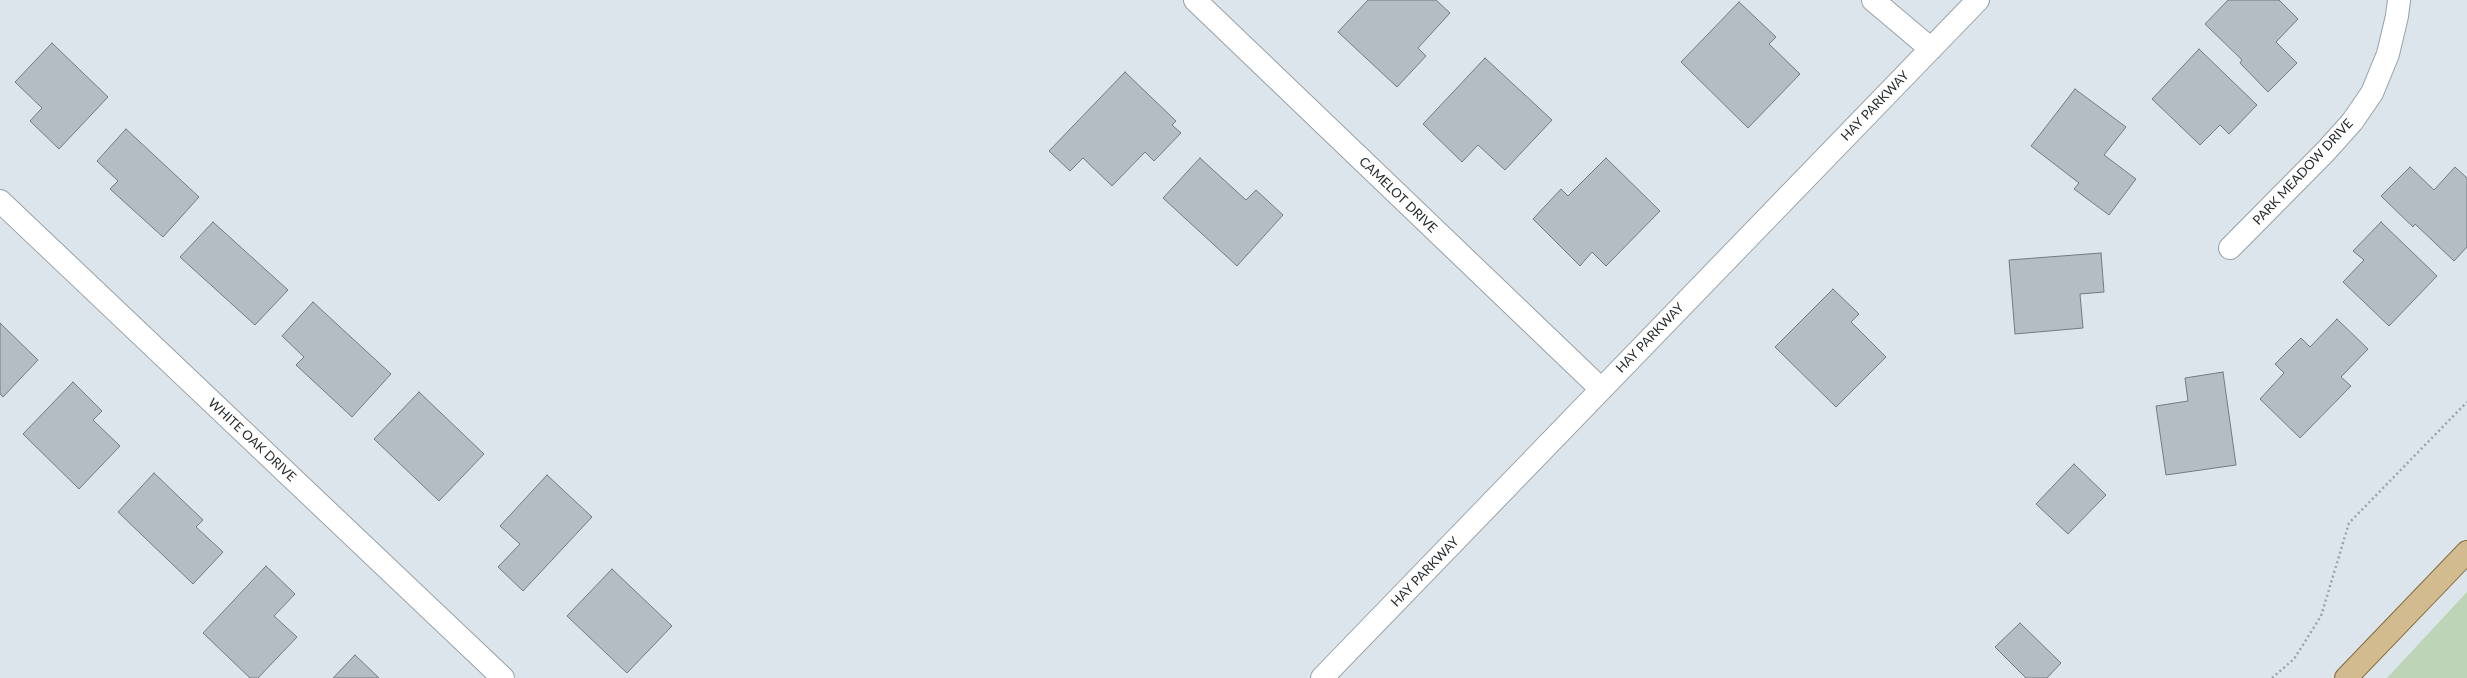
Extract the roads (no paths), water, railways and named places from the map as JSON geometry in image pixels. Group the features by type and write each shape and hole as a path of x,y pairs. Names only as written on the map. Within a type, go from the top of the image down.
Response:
{"main road":[{"path":"2346,678 2467,552"}],"street":[{"name":"CAMELOT DRIVE","path":"1195,0 1601,389"},
{"path":"1873,0 1931,49"},
{"name":"HAY PARKWAY","path":"1322,678 1978,0"},
{"name":"PARK MEADOW DRIVE","path":"2230,248 2325,152 2352,122 2372,93 2388,54 2397,16 2399,0"},
{"name":"WHITE OAK DRIVE","path":"0,201 503,678"}]}
